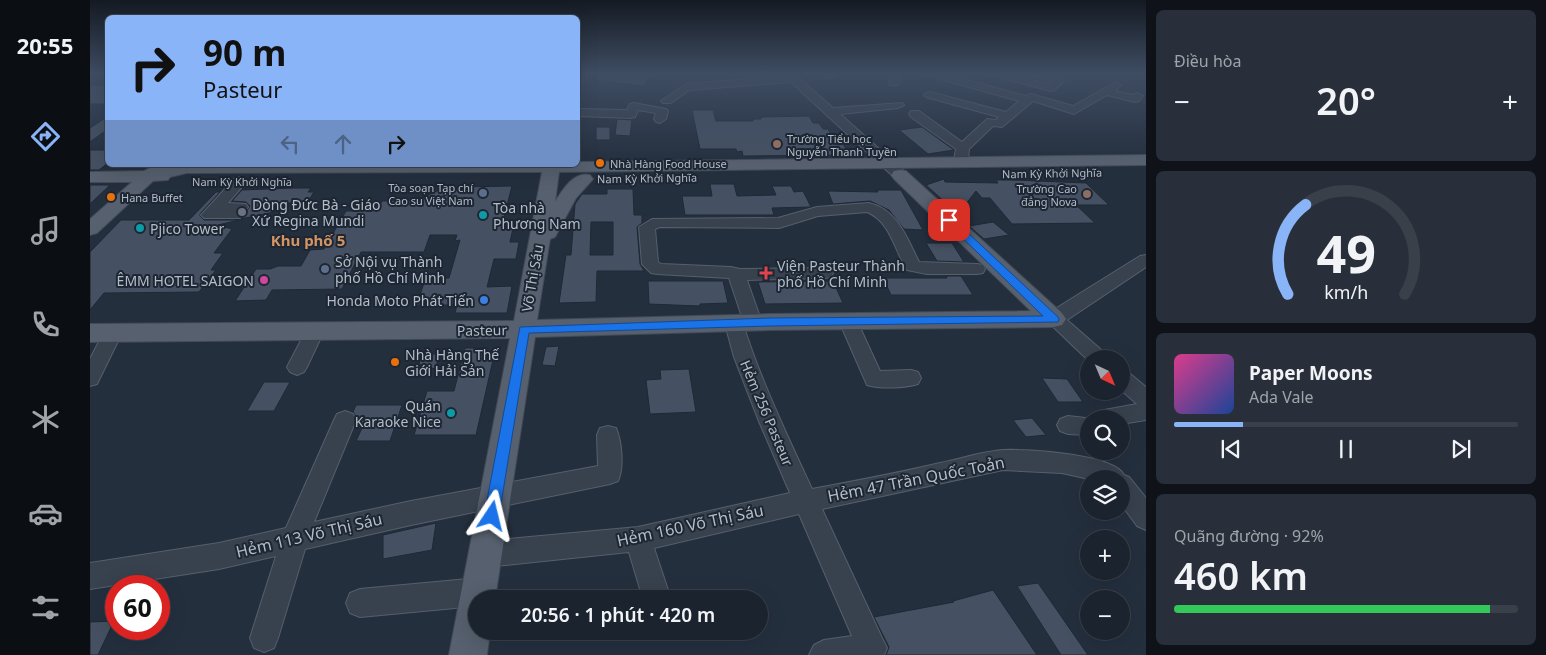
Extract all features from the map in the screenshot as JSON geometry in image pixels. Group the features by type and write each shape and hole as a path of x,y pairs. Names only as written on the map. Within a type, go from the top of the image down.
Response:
{"main road":[{"name":"Nam Kỳ Khởi Nghĩa","path":"894,169 962,154 1146,160"},
{"name":"Nam Kỳ Khởi Nghĩa","path":"90,177 154,170 354,168 518,172 551,171"},
{"name":"Nam Kỳ Khởi Nghĩa","path":"154,170 169,182 584,169 894,169 945,174 1146,172"},
{"path":"539,240 549,232 562,203 584,169"},
{"path":"894,169 1054,319"},
{"path":"90,229 154,170"},
{"name":"Võ Thị Sáu","path":"480,590 551,171"},
{"path":"923,195 921,190 928,178 945,174"},
{"name":"Pasteur","path":"102,333 524,329 848,321 1054,319"},
{"name":"Võ Thị Sáu","path":"468,655 471,640"}],"street":[{"path":"821,104 894,169"},
{"path":"962,104 1008,116"},
{"path":"830,112 898,105"},
{"path":"915,114 962,154 991,122 998,124 1008,116"},
{"path":"216,207 240,181"},
{"path":"825,273 737,275 732,272 657,269 650,264 647,227 657,222 779,223 817,212 869,207 879,211 892,224 913,266 927,269 977,269"},
{"path":"1089,350 1054,319 1146,260"},
{"name":"Hẻm 256 Pasteur","path":"737,275 743,323 744,357 765,411 872,648 824,655"},
{"path":"848,321 874,379 911,378"},
{"path":"297,368 315,331"},
{"path":"90,378 102,333"},
{"path":"1130,386 1146,399"},
{"path":"1130,413 1146,411"},
{"path":"264,638 295,538 345,420"},
{"path":"495,498 610,474 608,435"},
{"name":"Hẻm 47 Trần Quốc Toản","path":"805,501 867,490 1003,460 1062,463 1096,470"},
{"name":"Hẻm 160 Võ Thị Sáu","path":"486,554 638,539 805,501"},
{"path":"638,539 654,590"},
{"path":"90,576 123,572"},
{"path":"360,603 468,600"}],"lane":[{"path":"1008,116 1022,104"},
{"path":"1053,104 1074,110 1087,104"},
{"path":"580,113 631,114 634,106 662,111 660,119"},
{"path":"1130,497 1146,518"},
{"name":"Hẻm 113 Võ Thị Sáu","path":"123,572 218,556 411,513 495,498"}],"building":[{"path":"692,110 713,110 716,121 753,121 753,119 761,119 761,117 809,116 813,123 819,123 823,129 828,129 837,145 843,144 850,155 743,156 742,151 737,152 736,149 700,149"},
{"path":"105,118 105,131 90,142 90,128"},
{"path":"617,119 632,120 630,136 615,135"},
{"path":"596,127 610,127 610,140 596,140"},
{"path":"922,127 954,150 928,154 899,130"},
{"path":"90,150 105,150 105,165 99,170 90,170"},
{"path":"944,179 945,182 998,183 996,180 1014,180 1086,183 1109,205 1076,205 1095,223 1012,224 990,198 982,198 976,191 958,214 926,185"},
{"path":"710,184 734,184 737,196 776,195 772,186 791,186 794,192 803,191 811,207 772,208 774,215 685,215 682,196 712,196"},
{"path":"90,185 110,185 90,204"},
{"path":"512,186 502,225 514,224 510,242 519,242 516,259 494,259 487,287 512,286 507,313 455,313 457,305 416,305 426,278 449,278 460,240 455,241 457,235 430,235 424,252 361,252 342,289 272,290 266,300 235,301 256,269 270,269 278,266 301,266 310,250 324,249 346,211 360,211 375,204 379,207 382,201 418,200 439,190 461,190 458,187"},
{"path":"311,188 308,192 314,192 307,203 273,203 274,212 241,219 250,206 246,202 232,201 242,190"},
{"path":"607,189 633,189 634,215 642,215 642,223 637,227 640,264 644,271 597,271 596,302 559,303 566,255 571,255 575,204 582,194 607,194","holes":["591,222 613,222 613,255 590,255"]},
{"path":"877,190 901,190 923,230 904,229 889,210 870,201 833,204 828,191 878,192"},
{"path":"216,192 220,192 200,216 204,220 239,220 218,225 232,229 214,253 223,253 211,270 216,270 199,292 104,293 90,310 90,252 121,220 189,220"},
{"path":"993,222 1009,235 984,239 969,226"},
{"path":"926,243 952,243 964,262 937,261"},
{"path":"946,276 961,276 973,295 891,295 883,278 947,278"},
{"path":"648,281 723,281 728,303 700,304 700,306 649,304"},
{"path":"833,281 843,303 765,304 758,282"},
{"path":"559,346 555,366 542,365 546,347"},
{"name":"Quán Karaoke Nice","path":"465,348 485,348 482,359 493,360 476,435 414,435 427,391 454,391"},
{"path":"422,354 440,354 435,369 419,364"},
{"path":"689,369 696,412 650,414 646,380 661,379 660,370"},
{"path":"1042,378 1067,379 1083,402 1058,402"},
{"path":"264,382 290,382 274,411 247,411"},
{"path":"356,405 402,405 390,441 356,441 362,428 355,428 358,419 353,412"},
{"path":"1032,418 1046,435 1026,437 1013,420"},
{"path":"436,523 432,550 383,559 383,535"},
{"path":"1038,583 1088,655 1061,655 1017,586"},
{"path":"993,590 1037,655 886,655 889,647 874,617 954,602"},
{"path":"105,621 105,640 98,655 90,655 90,622"}],"place":[{"name":"Trường Tiểu học Nguyễn Thanh Tuyền","path":"777,144"},
{"name":"Nhà Hàng Food House","path":"600,163"},
{"name":"Tòa soạn Tạp chí Cao su Việt Nam","path":"483,193"},
{"name":"Trường Cao đẳng Nova","path":"1087,194"},
{"name":"Hana Buffet","path":"111,197"},
{"name":"Dòng Đức Bà - Giáo Xứ Regina Mundi","path":"242,212"},
{"name":"Tòa nhà Phương Nam","path":"483,215"},
{"name":"Pjico Tower","path":"140,228"},
{"name":"Sở Nội vụ Thành phố Hồ Chí Minh","path":"325,269"},
{"name":"Viện Pasteur Thành phố Hồ Chí Minh","path":"766,273"},
{"name":"ÊMM HOTEL SAIGON","path":"264,280"},
{"name":"Honda Moto Phát Tiến","path":"484,300"},
{"name":"Nhà Hàng Thế Giới Hải Sản","path":"395,362"},
{"name":"Quán Karaoke Nice","path":"451,413"}],"district":[{"name":"Khu phố 5","path":"308,240"}],"route":[{"path":"492,516 524,329 770,322 1054,319 949,220"}]}
